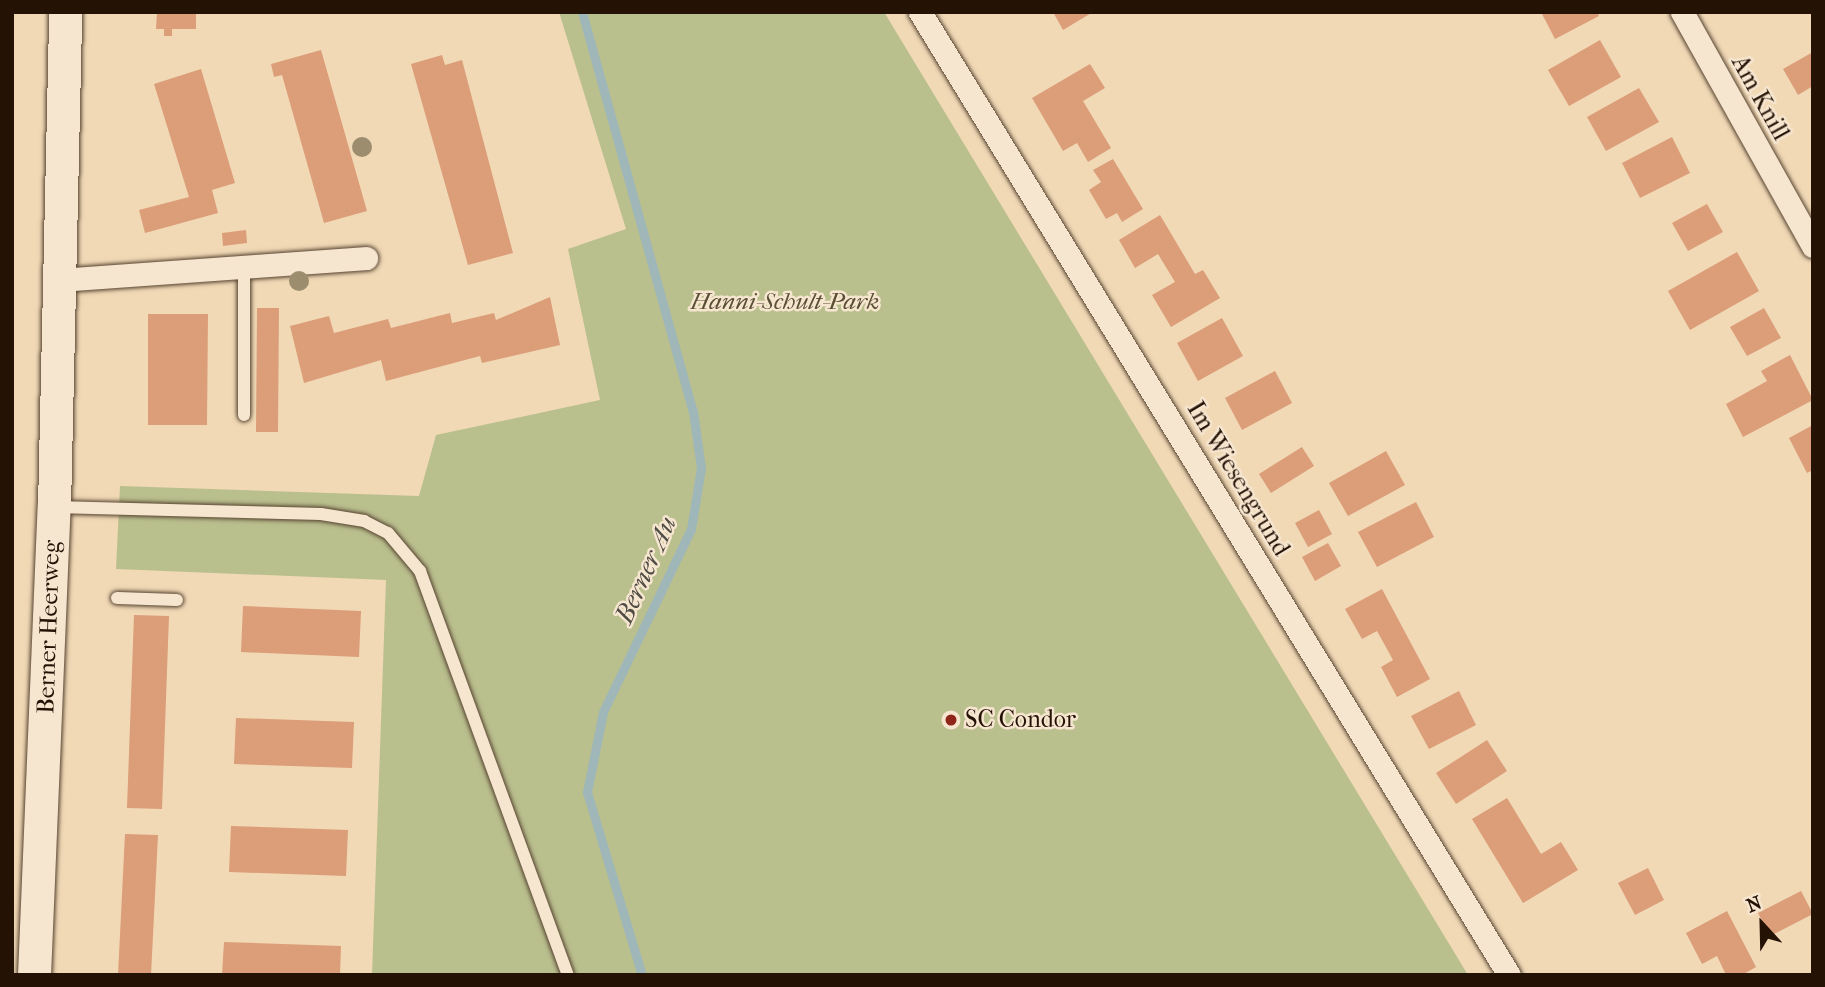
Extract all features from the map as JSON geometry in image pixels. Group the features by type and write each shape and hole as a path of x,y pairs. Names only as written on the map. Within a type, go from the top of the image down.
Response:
{"main road":[{"name":"Berner Heerweg","path":"34,975 54,507 65,12"}],"street":[{"name":"Im Wiesengrund","path":"920,12 1508,975"},
{"name":"Am Knill","path":"1682,12 1813,246"},
{"path":"60,280 366,258"}],"lane":[{"path":"244,266 244,415"},
{"path":"54,507 321,514 365,521 388,533 420,571 568,975"},
{"path":"117,597 177,600"}],"green space":[{"name":"Hanni-Schult-Park","path":"559,12 884,12 1468,975 372,975 386,580 116,569 120,486 419,496 436,435 600,400 568,249 626,229"}],"building":[{"path":"157,12 196,12 196,29 172,29 172,36 164,36 164,29 156,29"},
{"path":"1053,12 1093,12 1063,30"},
{"path":"1541,12 1597,12 1599,16 1555,39"},
{"path":"1600,40 1621,77 1569,106 1548,70"},
{"path":"321,50 367,211 324,223 282,75 274,77 271,64"},
{"path":"1813,52 1813,86 1798,95 1783,69"},
{"path":"442,55 445,65 462,60 513,253 468,265 411,64"},
{"path":"1090,64 1105,88 1083,101 1111,148 1088,162 1077,143 1063,151 1032,98"},
{"path":"201,69 235,183 212,190 218,213 145,233 139,210 189,197 154,84"},
{"path":"1639,88 1659,122 1606,151 1587,117"},
{"path":"1672,137 1690,173 1640,198 1622,163"},
{"path":"1113,159 1143,209 1122,222 1117,213 1106,219 1089,190 1101,182 1093,170"},
{"path":"1707,204 1723,232 1688,251 1672,223"},
{"path":"1160,215 1195,274 1203,270 1220,298 1171,327 1152,295 1175,282 1158,254 1135,268 1119,240"},
{"path":"246,230 247,243 223,246 222,233"},
{"path":"1737,252 1759,291 1690,330 1668,291"},
{"path":"550,297 560,345 482,363 480,356 386,381 381,360 304,383 290,326 329,316 334,333 388,319 391,328 450,313 452,323 494,313 496,320"},
{"path":"257,308 279,308 278,432 256,432"},
{"path":"1764,308 1781,338 1747,356 1730,327"},
{"path":"148,314 208,314 207,425 148,425"},
{"path":"1222,318 1243,356 1198,381 1177,343"},
{"path":"1790,355 1813,400 1743,437 1726,404 1767,381 1761,371"},
{"path":"1275,371 1292,403 1242,430 1225,398"},
{"path":"1813,425 1813,470 1807,473 1789,438"},
{"path":"1302,447 1314,466 1271,493 1259,474"},
{"path":"1386,451 1405,485 1348,516 1329,483"},
{"path":"1416,502 1434,537 1377,567 1358,532"},
{"path":"1319,510 1332,534 1308,547 1295,523"},
{"path":"1328,543 1341,566 1315,581 1302,557"},
{"path":"1382,589 1430,679 1397,697 1381,667 1393,660 1377,631 1362,639 1345,609"},
{"path":"243,606 361,611 359,657 241,652"},
{"path":"134,615 169,616 162,809 127,808"},
{"path":"1459,691 1476,725 1429,749 1411,716"},
{"path":"236,718 354,722 352,768 234,764"},
{"path":"1487,740 1507,771 1456,804 1436,773"},
{"path":"1507,798 1541,854 1561,842 1578,870 1523,903 1472,819"},
{"path":"231,826 348,830 346,876 229,872"},
{"path":"125,834 158,835 151,975 118,975"},
{"path":"1648,868 1664,900 1635,915 1618,883"},
{"path":"1801,891 1813,914 1770,936 1758,913"},
{"path":"1727,911 1756,967 1742,975 1726,975 1717,956 1702,964 1686,933"},
{"path":"224,942 341,946 340,975 222,975"}],"waterway":[{"name":"Berner Au","path":"582,12 693,411 701,468 691,529 603,712 587,792 642,975"}],"place":[{"name":"SC Condor","path":"951,720"}]}
